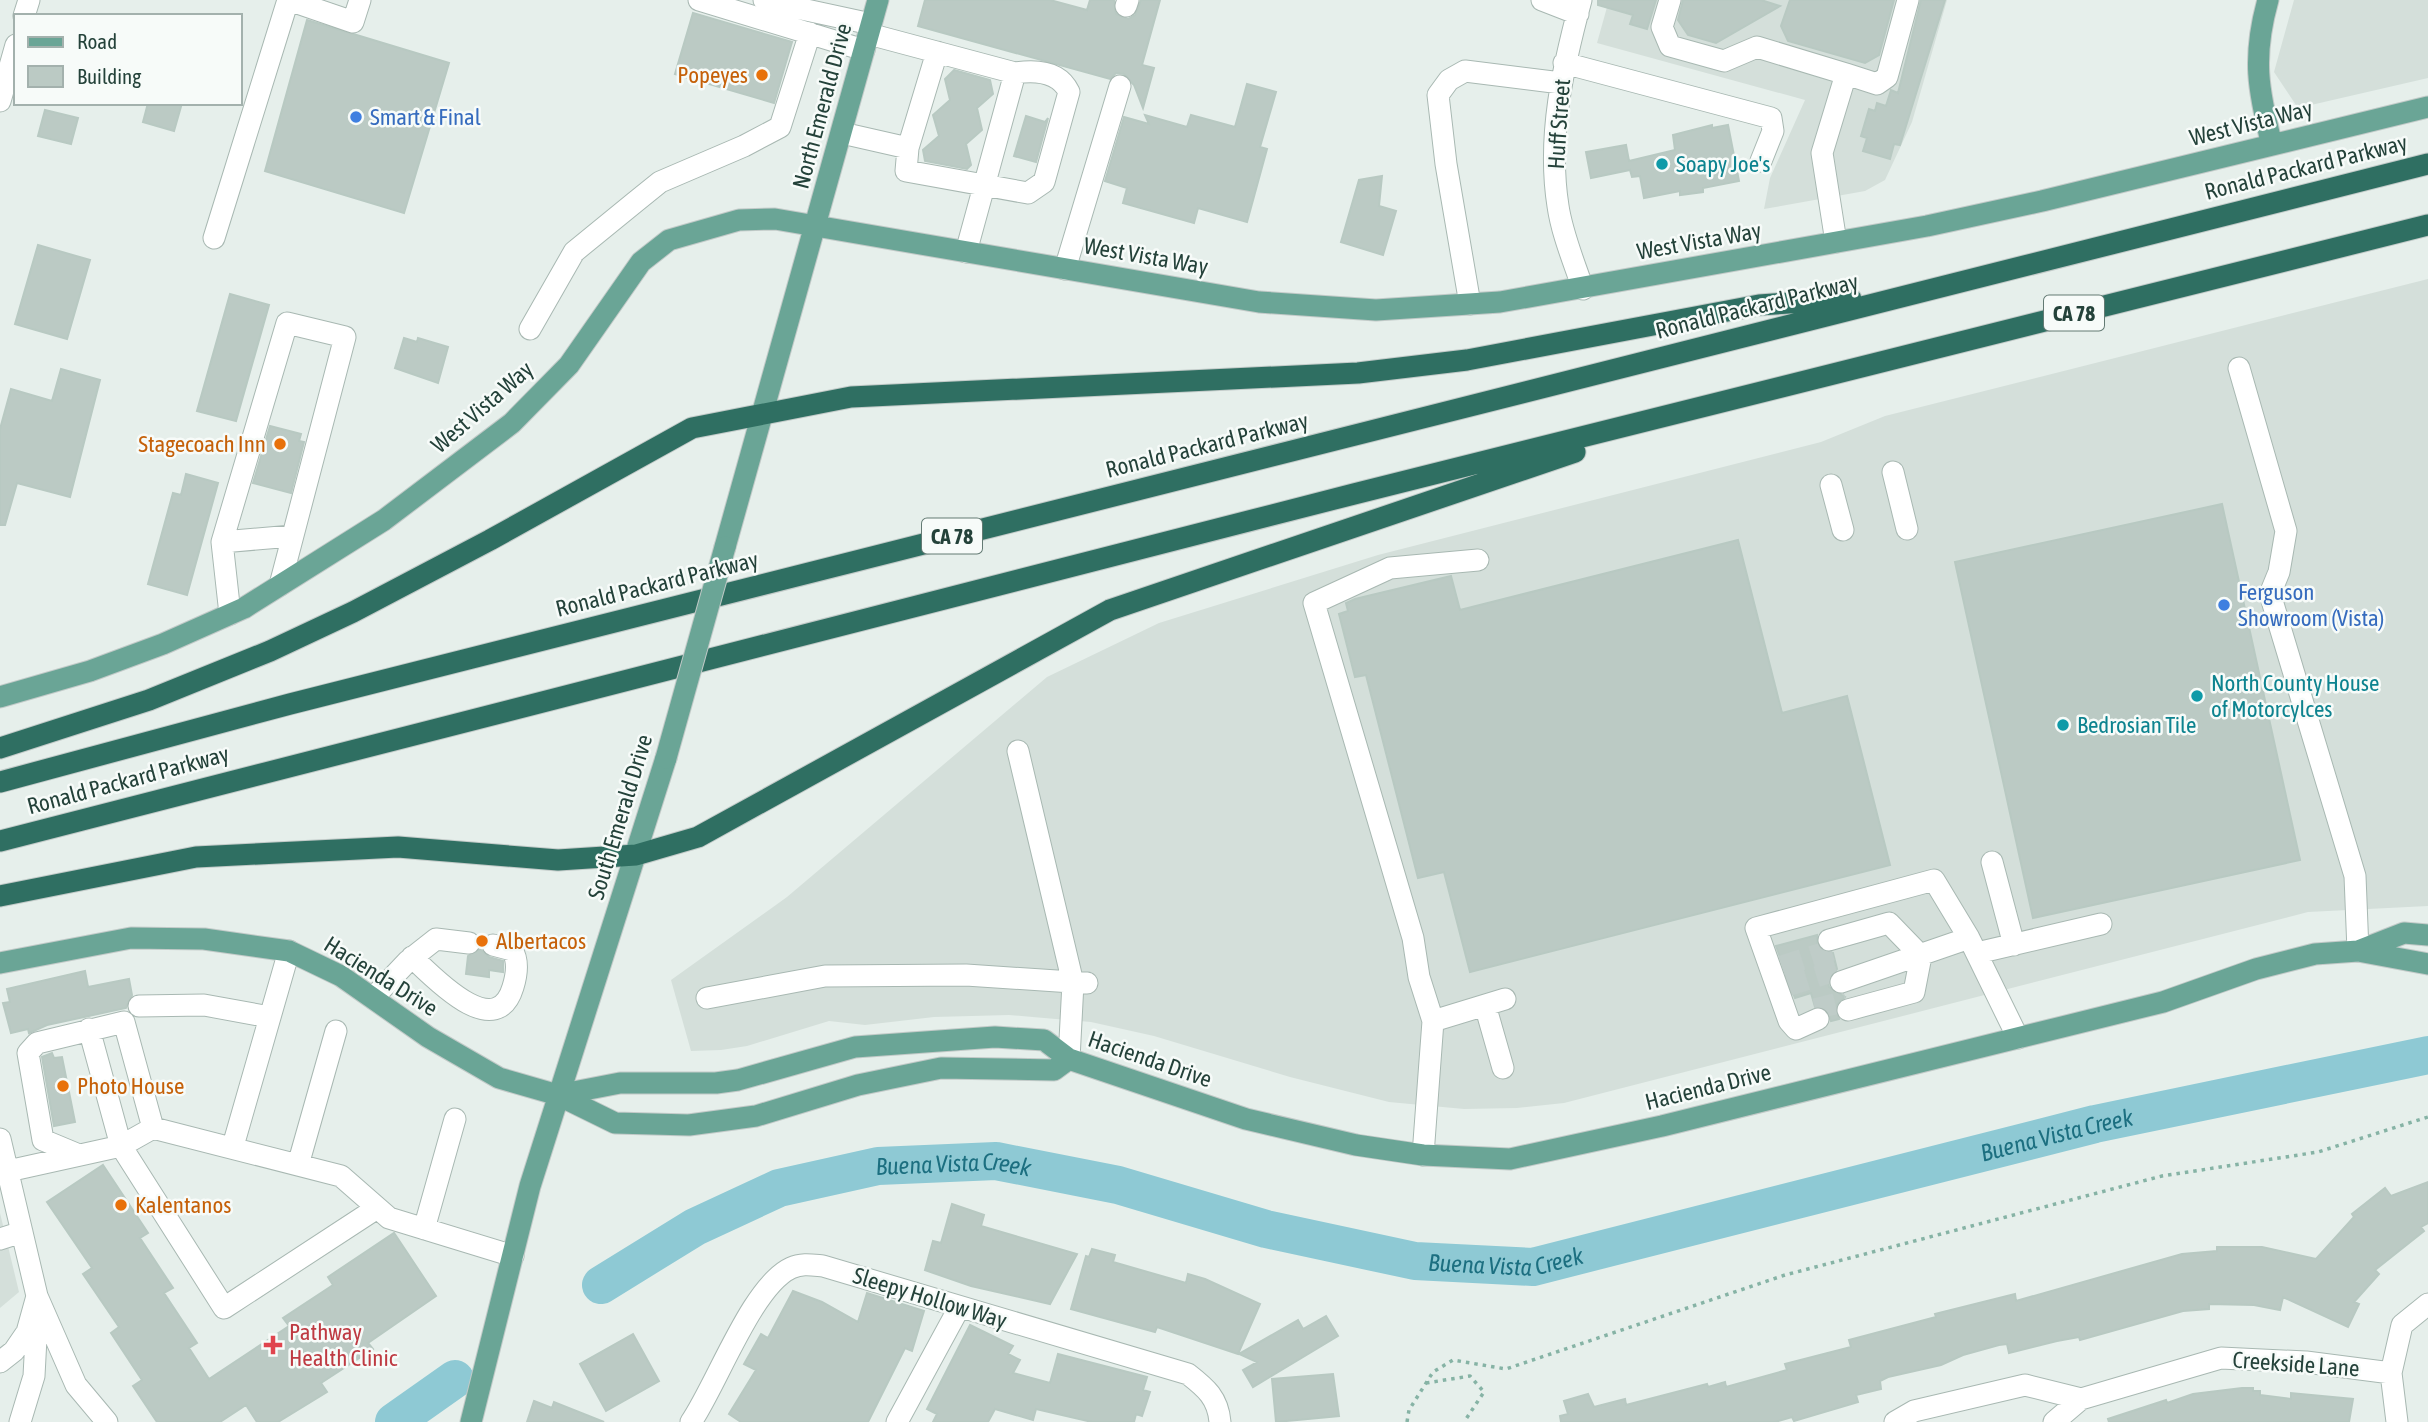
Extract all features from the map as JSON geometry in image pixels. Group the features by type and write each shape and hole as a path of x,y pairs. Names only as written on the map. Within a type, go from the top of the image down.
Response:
{"highway":[{"name":"Ronald Packard Parkway","path":"0,782 290,704 2428,164"},
{"name":"Ronald Packard Parkway","path":"0,841 1354,494 2428,225"},
{"path":"0,748 149,700 270,651 456,558 692,428 850,397 1358,373 1467,360 1759,305 1906,295"},
{"path":"0,897 196,857 276,851 398,847 558,860 636,855 698,837 720,826 1110,610 1721,403"}],"main road":[{"name":"North Emerald Drive","path":"816,226 878,0"},
{"path":"2268,0 2261,25 2257,85 2272,145"},
{"name":"West Vista Way","path":"0,697 90,671 163,644 230,614 384,520 512,423 569,365 641,262 670,240 739,220 775,219 1259,302 1376,310 1470,304 1583,289 2042,201 2428,107"},
{"name":"South Emerald Drive","path":"471,1422 530,1186 666,758 816,226"},
{"name":"Hacienda Drive","path":"2358,951 2404,933 2428,934"},
{"name":"Hacienda Drive","path":"0,963 131,938 204,939 289,951 341,976 428,1037 499,1078 558,1096 615,1124 689,1125 756,1116 858,1086 941,1069 1054,1070 1069,1059"},
{"name":"Hacienda Drive","path":"558,1096 620,1083 716,1083 738,1080 855,1047 995,1037 1044,1040 1069,1059 1246,1119 1356,1145 1423,1155 1510,1160 1662,1126 2163,1002 2256,969 2315,954 2358,951 2428,964"}],"street":[{"path":"214,238 288,0 353,22 360,0"},
{"path":"699,0 810,33 868,36 937,52 1015,73 1038,70 1065,82 1069,92 1044,182 1028,193 906,171 908,148 937,52"},
{"path":"764,0 798,4 868,36"},
{"path":"1542,0 1579,7"},
{"path":"1670,0 1662,27 1670,46 1724,61 1757,47 1877,84 1887,77 1908,0"},
{"name":"Huff Street","path":"1579,7 1562,73 1553,150 1558,208 1583,289"},
{"path":"530,329 574,253 634,203 660,182 744,146 780,127 810,33"},
{"path":"0,101 14,52"},
{"path":"1470,304 1446,164 1438,95 1449,80 1465,71 1562,73 1771,118 1773,131 1761,161"},
{"path":"966,252 1015,73"},
{"path":"1836,242 1822,153 1846,74"},
{"path":"1065,269 1120,86"},
{"path":"842,133 908,148"},
{"path":"230,614 222,542 287,323 345,337 280,585"},
{"path":"2239,368 2286,531 2279,572 2270,594 2355,876 2358,951"},
{"path":"1893,472 1907,529"},
{"path":"1831,485 1843,530"},
{"path":"222,542 292,536"},
{"path":"1423,1155 1433,1021 1419,977 1413,938 1314,603 1390,568 1478,560"},
{"path":"1018,751 1080,983 1069,1059"},
{"path":"1992,862 2014,945"},
{"path":"1817,1014 1781,983 1756,928 1934,880 1973,946 2018,1038"},
{"path":"1839,976 1917,952 2014,945 2101,924"},
{"path":"1897,932 1917,952 1915,978 1839,976 1897,932"},
{"path":"373,998 412,957 436,939 470,943"},
{"path":"412,957 441,985 477,1009 488,1010 499,1007 508,999 517,966 512,950 493,945"},
{"path":"233,1146 289,951"},
{"path":"707,998 825,976 966,975 1080,983"},
{"path":"1433,1021 1495,1002 1503,1068"},
{"path":"139,1006 204,1005 270,1017"},
{"path":"79,1155 43,1140 28,1053 37,1043 124,1022 153,1128"},
{"path":"89,1029 121,1146 223,1308 377,1208"},
{"path":"298,1165 336,1031"},
{"path":"424,1229 454,1119"},
{"path":"8,1171 121,1146 153,1128 233,1146 341,1176 389,1218 513,1256"},
{"path":"0,1139 37,1296 76,1385 107,1422"},
{"path":"0,1238 22,1232"},
{"name":"Sleepy Hollow Way","path":"691,1422 764,1290 789,1269 802,1264 823,1266 1188,1374 1209,1391 1219,1406 1220,1422"},
{"path":"0,1362 14,1352 27,1332 37,1296"},
{"path":"20,1422 34,1376 37,1296"},
{"path":"2397,1422 2391,1373 2402,1325 2428,1304"},
{"path":"897,1422 959,1308"},
{"name":"Creekside Lane","path":"2054,1422 2081,1399 2221,1359 2306,1362 2391,1373"},
{"name":"Creekside Lane","path":"1895,1422 1914,1411 2025,1385 2081,1399"}],"path":[{"path":"1407,1422 1409,1410 1433,1372 1453,1360 1506,1369 1785,1275 2162,1176 2318,1152 2428,1117"},
{"path":"1426,1383 1470,1376 1484,1392 1464,1422"}],"shaded area":[{"path":"1609,0 1947,0 1912,122 1885,180 1865,191 1764,209 1770,178 1805,100 1597,43"},
{"path":"2294,0 2428,0 2428,78 2298,108 2274,72"},
{"path":"2428,279 2428,906 2308,912 1564,1103 1517,1108 1464,1109 1389,1102 1290,1077 1154,1036 1091,1022 1009,1015 934,1017 865,1025 829,1021 747,1046 691,1051 671,980 787,897 1047,677 1159,623 1378,555 1821,442 1885,416"},
{"path":"0,1213 19,1292 0,1308"}],"building":[{"path":"925,0 1050,0 1087,10 1090,0 1114,0 1116,14 1128,19 1135,15 1141,0 1160,0 1142,65 1154,68 1143,108 1134,85 1124,74 1116,73 1110,79 918,26"},
{"path":"1598,0 1656,0 1647,29 1630,24 1633,15 1598,5"},
{"path":"1683,0 1761,0 1780,6 1716,43 1688,35 1678,20"},
{"path":"1790,0 1894,0 1879,55 1865,63 1788,41 1781,26"},
{"path":"1921,0 1945,0 1900,145 1894,144 1890,159 1863,151 1867,138 1861,136 1869,109 1875,111 1877,103 1886,106 1891,90 1898,93"},
{"path":"693,13 792,42 774,103 675,74"},
{"name":"Smart & Final","path":"307,20 449,63 404,213 265,171"},
{"path":"954,70 990,80 993,94 977,108 982,130 966,144 971,165 967,169 925,161 923,150 939,136 933,115 950,100 945,79"},
{"path":"1247,84 1276,92 1260,147 1267,149 1247,222 1198,208 1194,223 1123,203 1127,188 1105,181 1124,117 1149,124 1145,115 1187,127 1191,115 1235,127"},
{"path":"147,105 181,105 174,131 143,122"},
{"path":"45,110 78,118 71,144 38,136"},
{"path":"1026,116 1045,122 1048,118 1036,162 1014,156"},
{"name":"Soapy Joe's","path":"1712,125 1712,128 1728,125 1739,181 1703,188 1703,192 1680,195 1680,191 1644,198 1640,176 1632,177 1630,170 1591,178 1586,152 1626,145 1629,161 1675,150 1673,135"},
{"path":"1382,176 1379,206 1396,211 1383,255 1341,242 1359,180"},
{"path":"38,245 90,260 67,339 15,324"},
{"path":"230,294 269,305 236,421 197,411"},
{"path":"404,338 417,342 418,338 448,347 438,383 395,368"},
{"path":"61,369 100,380 70,497 17,483 5,525 0,525 0,429 11,389 52,401"},
{"path":"270,426 301,434 299,441 304,442 291,493 253,483"},
{"path":"186,474 218,483 187,595 148,584 173,493 181,495"},
{"path":"2222,504 2300,860 2033,918 1955,562"},
{"path":"1738,540 1782,713 1847,696 1890,865 1470,972 1444,872 1418,878 1366,675 1355,677 1339,614 1348,611 1346,603 1355,599 1451,576 1460,610"},
{"path":"1817,935 1817,944 1825,952 1833,953 1837,969 1828,979 1829,987 1845,997 1836,1006 1839,1019 1831,1021 1826,1009 1815,1007 1811,993 1795,998 1776,946"},
{"path":"480,949 489,957 503,961 503,972 489,970 489,977 466,974 468,956"},
{"path":"85,971 88,987 129,979 132,995 126,1008 47,1025 29,1033 28,1029 11,1033 3,1003 10,1002 7,989"},
{"path":"52,1053 54,1058 62,1057 75,1122 54,1126 42,1057"},
{"path":"103,1165 148,1233 140,1238 173,1288 164,1293 197,1343 189,1348 209,1379 289,1326 283,1318 333,1285 328,1277 394,1233 436,1296 368,1343 373,1349 321,1383 327,1392 278,1422 257,1422 246,1405 220,1422 157,1422 133,1386 142,1380 111,1333 119,1327 83,1274 92,1268 47,1202"},
{"path":"2428,1182 2428,1223 2421,1227 2424,1231 2375,1270 2379,1274 2354,1302 2359,1304 2348,1327 2283,1297 2280,1310 2254,1305 2209,1304 2209,1309 2183,1311 2080,1340 2079,1337 2057,1341 2009,1353 2007,1344 1999,1345 1963,1355 1941,1365 1888,1377 1880,1381 1881,1389 1856,1395 1858,1402 1794,1421 1792,1417 1775,1422 1561,1422 1560,1416 1568,1414 1564,1401 1588,1394 1594,1407 1625,1399 1626,1405 1707,1384 1708,1387 1725,1382 1726,1387 1787,1370 1785,1364 1851,1347 1849,1340 1936,1317 1935,1314 2015,1294 2016,1301 2182,1254 2217,1251 2217,1247 2262,1247 2316,1259 2354,1217 2352,1214 2385,1188 2391,1196"},
{"path":"952,1204 984,1215 981,1226 1077,1254 1050,1304 971,1286 925,1270 933,1241 941,1243"},
{"path":"1092,1249 1115,1255 1113,1262 1186,1283 1188,1274 1205,1279 1260,1304 1238,1354 1157,1327 1155,1332 1071,1309 1086,1256 1089,1257"},
{"path":"793,1291 822,1302 858,1322 867,1293 924,1311 912,1351 905,1348 868,1422 741,1422 729,1414 756,1370 744,1364 761,1334 768,1338"},
{"path":"1326,1316 1338,1336 1253,1387 1243,1370 1257,1362 1239,1354 1298,1320 1303,1329"},
{"path":"970,1325 1013,1346 1008,1354 1020,1360 1013,1373 1050,1383 1058,1354 1147,1377 1143,1390 1150,1392 1142,1416 1136,1414 1134,1422 1092,1422 1036,1409 1033,1420 995,1409 988,1422 933,1422 937,1414 927,1409"},
{"path":"633,1334 659,1381 606,1411 580,1364"},
{"path":"1333,1374 1339,1416 1276,1422 1272,1379"},
{"path":"2253,1388 2253,1391 2260,1391 2260,1395 2291,1399 2291,1393 2353,1399 2349,1422 2109,1422 2108,1419 2166,1400 2167,1403 2193,1394"},
{"path":"534,1401 552,1408 554,1402 604,1422 527,1422"}],"waterway":[{"name":"Buena Vista Creek","path":"601,1285 695,1227 779,1188 878,1166 996,1161 1118,1185 1266,1229 1415,1261 1533,1267 2095,1124 2428,1055"},
{"name":"Buena Vista Creek","path":"394,1422 455,1379"}],"tunnel":[{"path":"1782,966 1832,950"},
{"path":"1787,986 1838,970"},
{"path":"1815,1009 1846,1001"}],"place":[{"name":"Popeyes","path":"762,75"},
{"name":"Smart & Final","path":"356,117"},
{"name":"Soapy Joe's","path":"1662,164"},
{"name":"Stagecoach Inn","path":"280,444"},
{"name":"Ferguson Showroom (Vista)","path":"2224,605"},
{"name":"North County House of Motorcylces","path":"2197,696"},
{"name":"Bedrosian Tile","path":"2063,725"},
{"name":"Albertacos","path":"482,941"},
{"name":"Photo House","path":"63,1086"},
{"name":"Kalentanos","path":"121,1205"},
{"name":"Pathway Health Clinic","path":"273,1345"}]}
